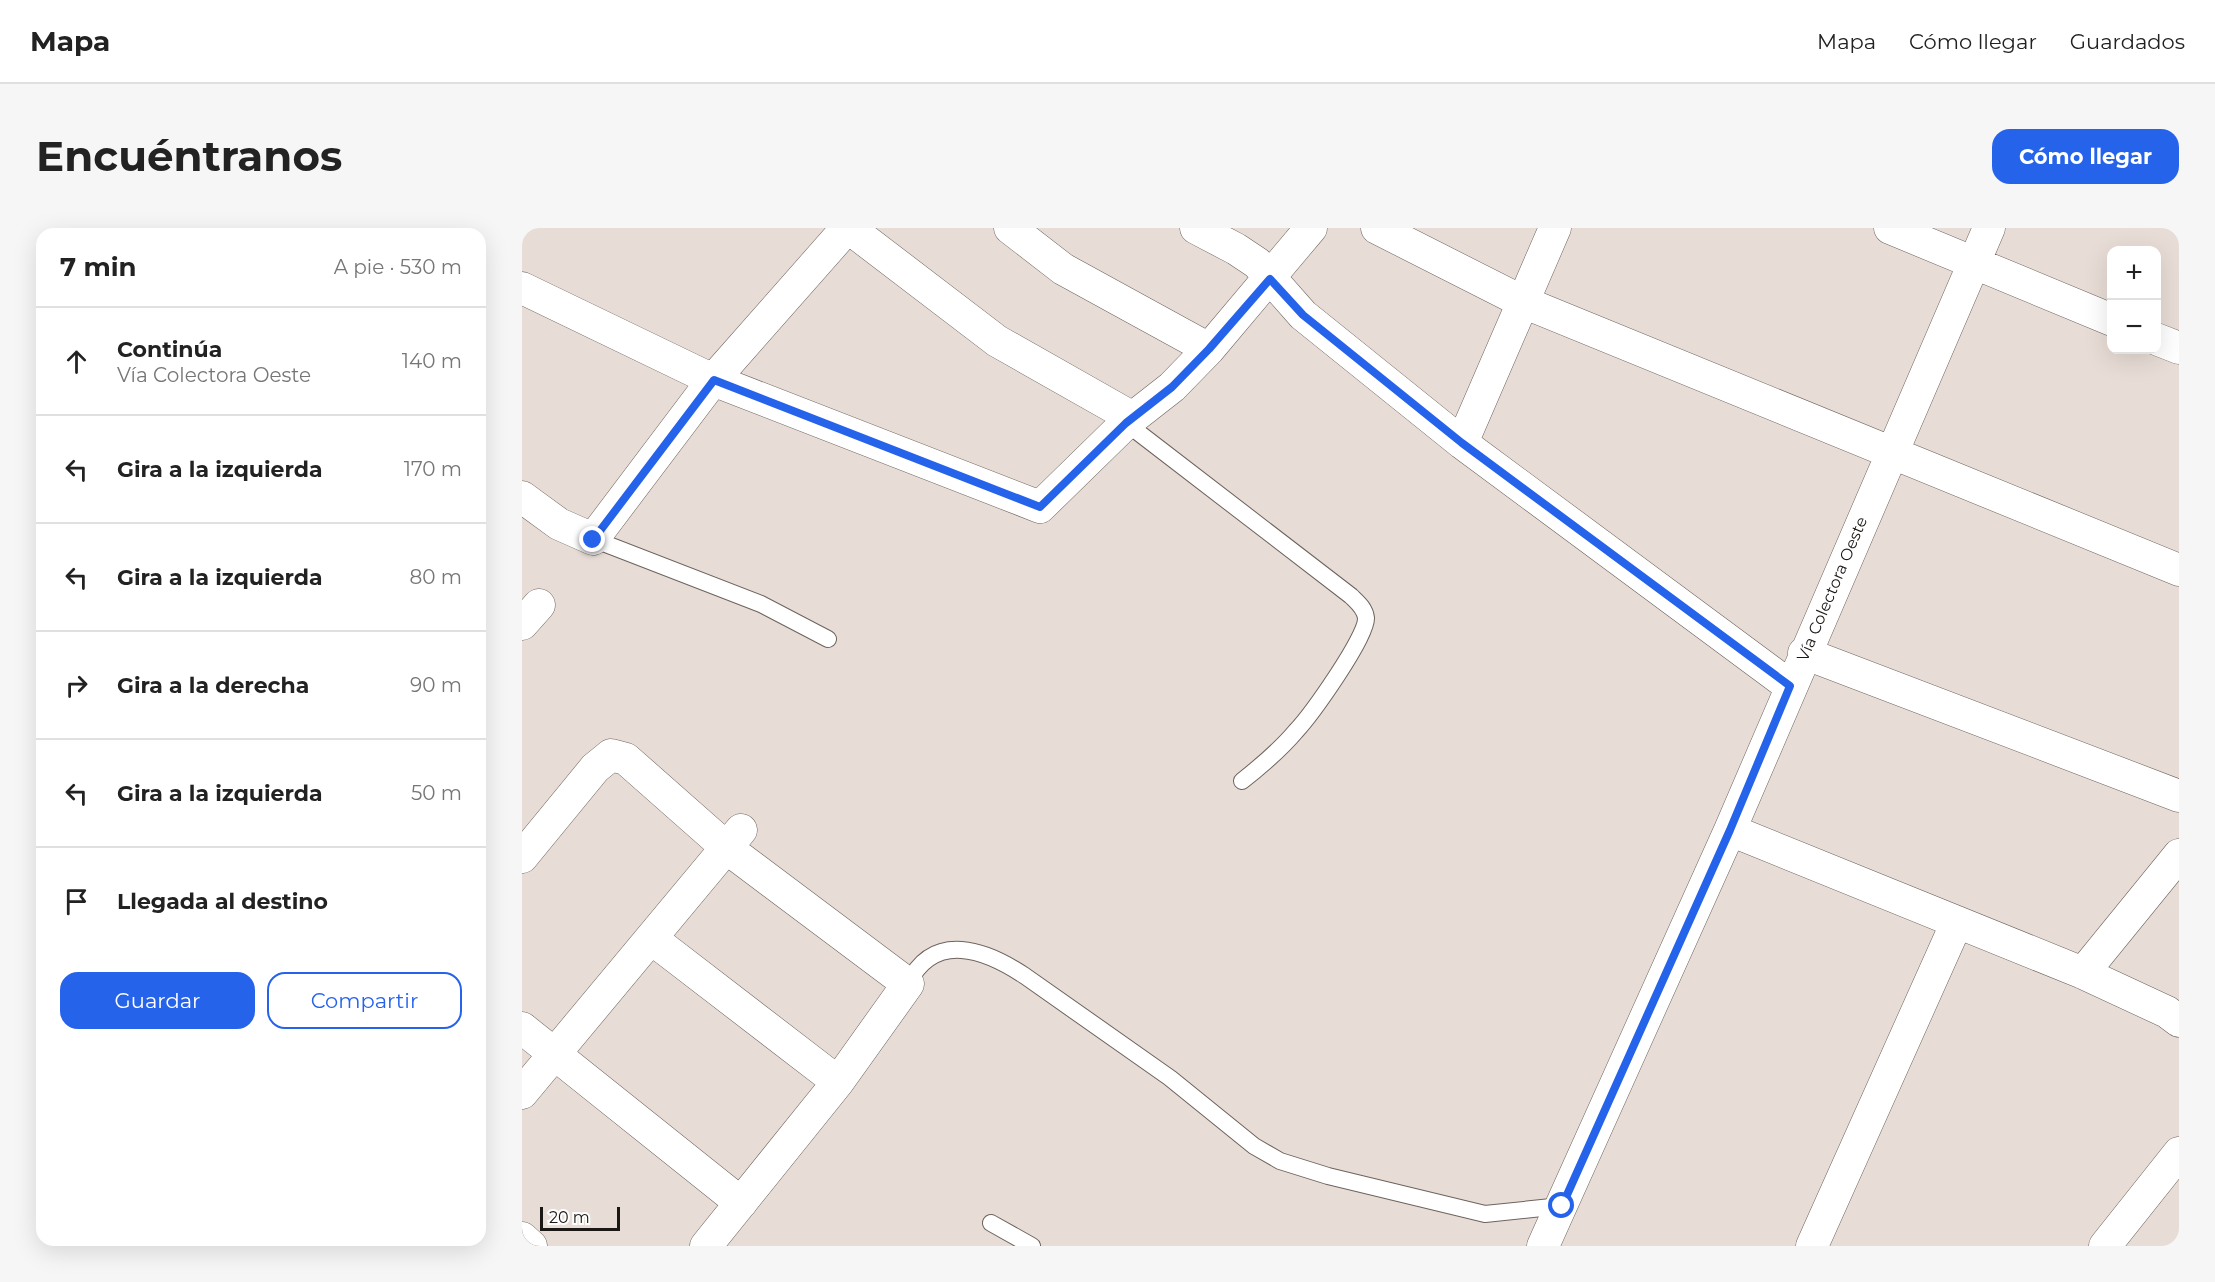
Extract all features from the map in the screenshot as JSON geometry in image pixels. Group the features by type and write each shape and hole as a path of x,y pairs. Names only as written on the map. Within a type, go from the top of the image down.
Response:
{"street":[{"path":"522,497 559,524 593,540 714,380 848,228 997,341 1130,420"},
{"path":"1010,228 1063,269 1209,349"},
{"path":"1196,228 1257,263 1303,315 1462,443 1790,686"},
{"path":"522,288 714,380 1040,507 1130,420 1172,387 1209,349 1311,228"},
{"path":"1377,228 1523,302 2179,570"},
{"path":"1462,443 1555,228"},
{"path":"1890,228 2107,318"},
{"name":"Vía Colectora Oeste","path":"1543,1246 1730,830 1804,653 1989,228"},
{"path":"2161,341 2179,348"},
{"path":"1804,653 2179,796"},
{"path":"522,857 595,768 611,755 626,759 735,840 908,984 838,1082 706,1246"},
{"path":"1730,830 2083,973 2179,1021"},
{"path":"522,1093 735,840"},
{"path":"2083,973 2179,855"},
{"path":"1812,1246 1957,922"},
{"path":"652,939 838,1082"},
{"path":"522,1028 741,1203"},
{"path":"2105,1246 2179,1153"},
{"path":"522,1238 531,1246"}],"lane":[{"path":"1130,420 1351,596 1362,607 1366,618 1362,635 1353,650 1297,731 1263,765 1242,782"},
{"path":"593,540 761,604 828,639"},
{"path":"908,984 917,966 935,955 960,949 981,952 1002,961 1025,976 1170,1078 1254,1146 1280,1161 1328,1176 1485,1214 1562,1206"},
{"path":"991,1223 1032,1246"}],"route":[{"path":"593,540 714,380 1031,506 1040,507 1126,423 1172,387 1240,315 1270,279 1303,315 1462,443 1790,686 1730,830 1562,1206"}]}
